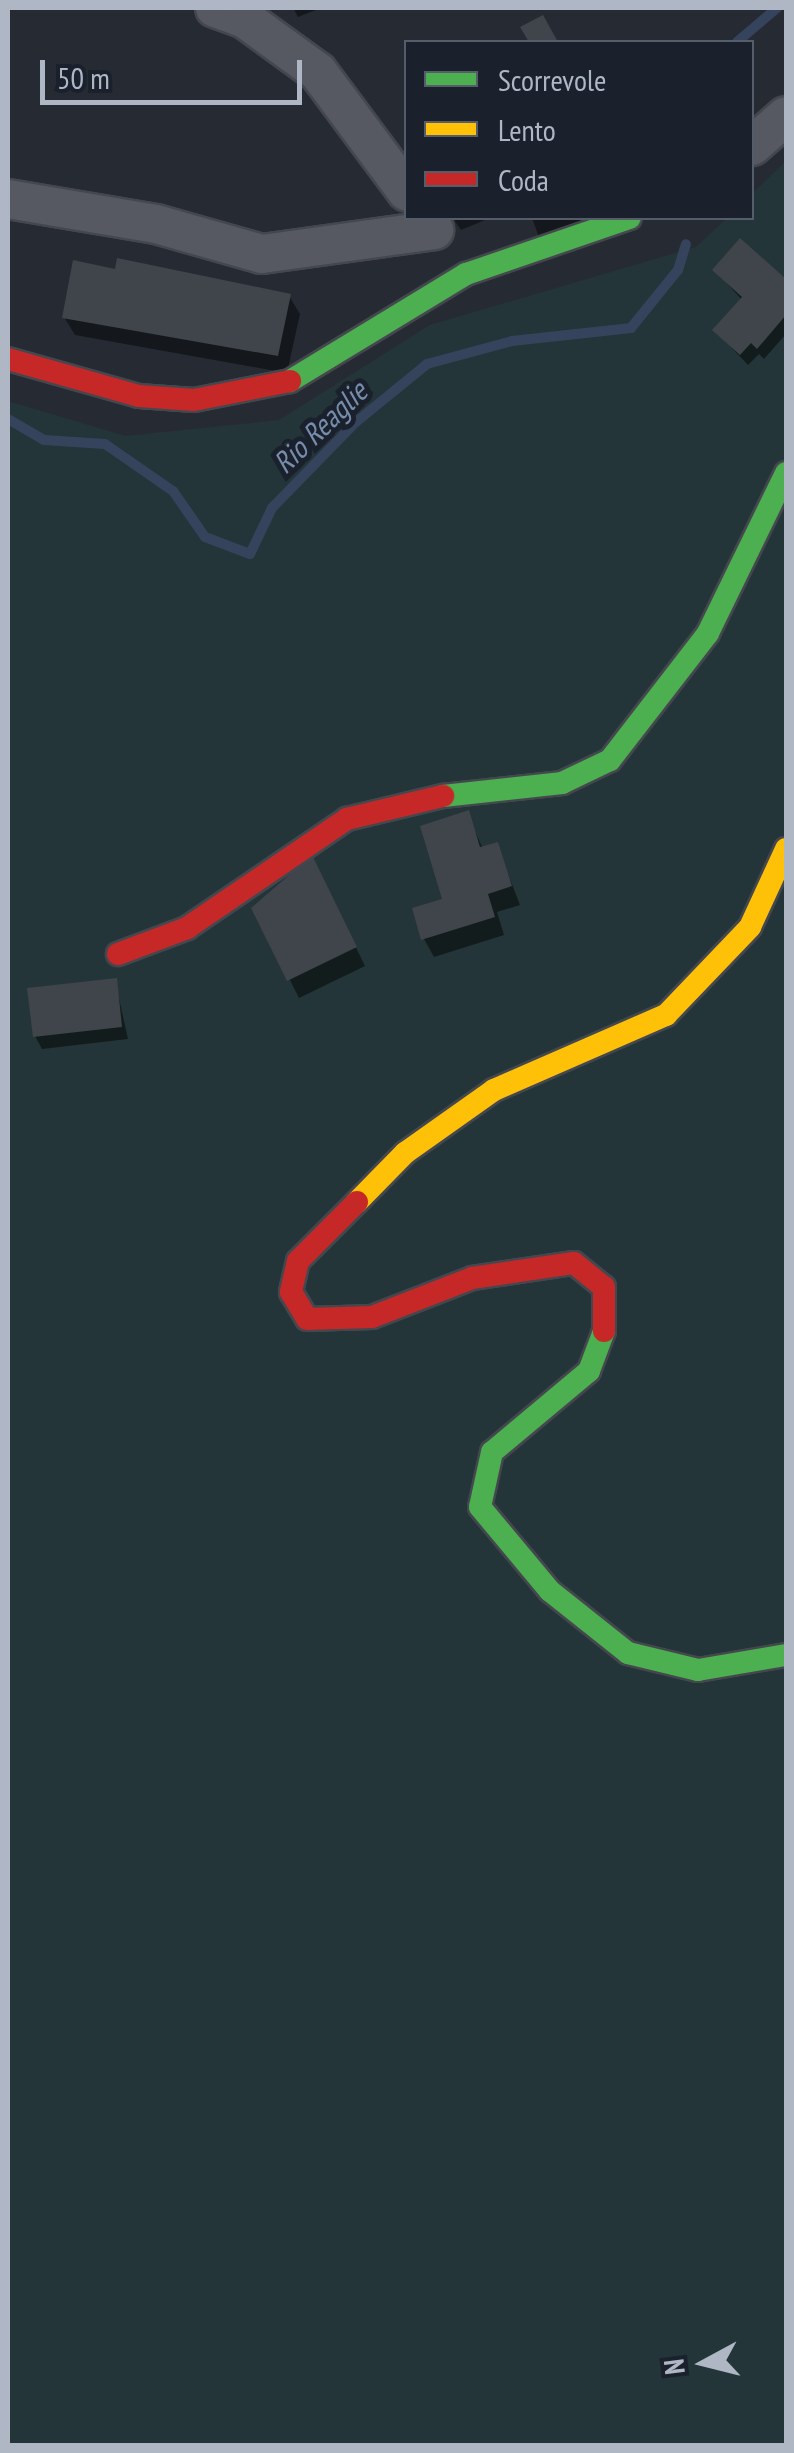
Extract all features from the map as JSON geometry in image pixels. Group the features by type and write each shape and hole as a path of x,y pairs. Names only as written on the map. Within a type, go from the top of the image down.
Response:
{"street":[{"path":"216,8 245,19 318,72 404,189"},
{"path":"754,144 786,116"},
{"path":"8,198 156,224 262,254 430,224 466,274"},
{"path":"8,359 139,396 194,400 281,387 466,274 624,220"},
{"path":"118,954 187,928 347,818 442,796 562,783 610,760 708,633 786,473"},
{"path":"786,848 750,927 666,1014 494,1090 405,1154 298,1260 291,1292 306,1319 372,1318 472,1278 574,1262 604,1287 607,1322 589,1370 492,1452 480,1507 550,1591 628,1653 698,1670 786,1655"}],"shaded area":[{"path":"786,161 786,2445 8,2445 8,401 125,436 279,420 430,325 696,247 725,220 754,220 754,192"}],"building":[{"path":"543,15 557,40 528,40 520,27"},
{"path":"740,238 786,279 786,315 757,349 751,343 740,355 712,330 742,297 712,270"},
{"path":"117,258 291,294 278,356 62,318 73,260 115,269"},
{"path":"469,810 480,847 498,842 512,886 488,894 495,917 421,940 412,908 442,899 420,826"},
{"path":"312,855 357,947 287,981 251,908"},
{"path":"117,978 122,1027 33,1037 27,988"}],"waterway":[{"name":"Rio Reaglie","path":"739,40 777,8"},
{"name":"Rio Reaglie","path":"8,419 44,440 105,444 173,491 205,537 250,554 272,508 356,422 427,364 512,341 631,328 678,270 686,244"}],"traffic: fast":[{"path":"290,381 466,274 624,220"},
{"path":"443,796 562,783 610,760 708,633 786,473"},
{"path":"604,1331 589,1371 492,1452 480,1507 550,1591 628,1653 698,1670 786,1655"}],"traffic: slow":[{"path":"357,1202 405,1153 494,1090 666,1015 750,927 786,849"}],"traffic: jam":[{"path":"8,359 139,396 194,400 290,381"},
{"path":"118,954 187,928 347,819 443,796"},
{"path":"357,1202 298,1261 291,1292 307,1319 372,1317 472,1278 574,1263 604,1287 604,1331"}]}
